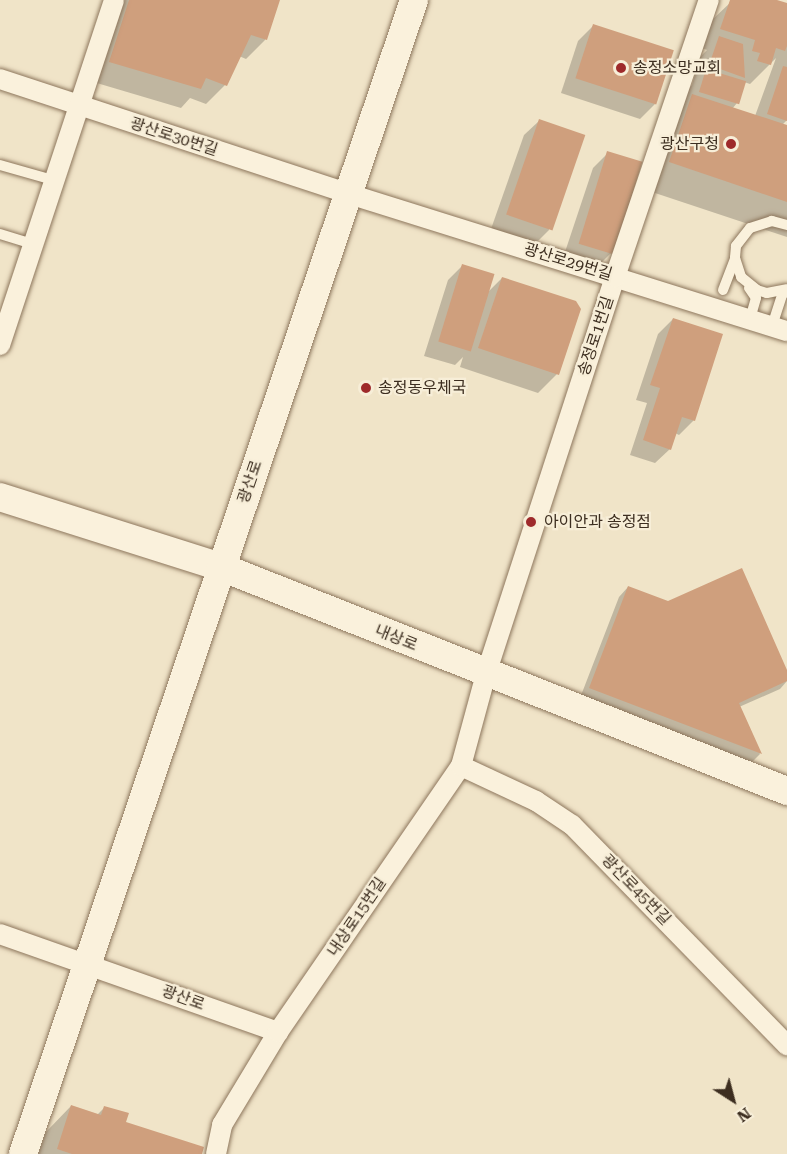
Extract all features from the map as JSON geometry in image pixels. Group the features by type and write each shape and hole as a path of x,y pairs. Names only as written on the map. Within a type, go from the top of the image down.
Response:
{"main road":[{"name":"광산로","path":"22,1154 414,0"},
{"name":"내상로","path":"0,496 221,567 486,674 787,791"}],"street":[{"path":"0,345 77,105 114,0"},
{"name":"송정로1번길","path":"486,674 615,277 709,0"},
{"name":"광산로30번길","path":"0,79 349,194"},
{"name":"광산로29번길","path":"349,194 780,329"},
{"name":"내상로15번길","path":"216,1154 222,1125 278,1032 461,766 486,674"},
{"name":"광산로45번길","path":"461,766 536,801 572,825 787,1045"},
{"path":"0,934 87,964"},
{"name":"광산로","path":"87,964 278,1032"}],"lane":[{"path":"0,165 53,180"},
{"path":"750,319 756,298 736,268 736,246 750,228 772,221 787,225"},
{"path":"0,234 33,244"},
{"path":"723,290 735,258"},
{"path":"747,285 767,293 787,289"},
{"path":"780,329 782,295 787,289"}],"building":[{"path":"129,0 280,0 267,40 251,35 227,86 206,78 201,89 109,62"},
{"path":"730,0 777,0 787,3 787,46 785,51 776,48 771,65 757,61 760,53 752,51 755,40 720,29"},
{"path":"593,24 674,50 656,104 575,78"},
{"path":"719,36 743,44 745,78 709,65"},
{"path":"783,66 787,67 787,121 767,114"},
{"path":"706,69 746,81 739,104 699,92"},
{"name":"광산구청","path":"692,94 787,125 787,202 669,162"},
{"path":"539,119 585,135 552,230 506,214"},
{"path":"607,151 642,162 614,255 579,244"},
{"path":"462,264 495,274 471,351 438,341"},
{"path":"502,277 576,301 581,309 559,375 478,348"},
{"path":"673,318 723,334 695,421 682,417 671,450 643,440 660,388 650,385"},
{"path":"742,568 787,670 787,681 739,703 762,754 589,688 628,586 668,601"},
{"path":"71,1105 101,1115 104,1106 129,1113 126,1122 204,1147 202,1154 72,1154 57,1149"}],"place":[{"name":"송정소망교회","path":"621,68"},
{"name":"광산구청","path":"731,144"},
{"name":"송정동우체국","path":"366,388"},
{"name":"아이안과 송정점","path":"531,522"}]}
